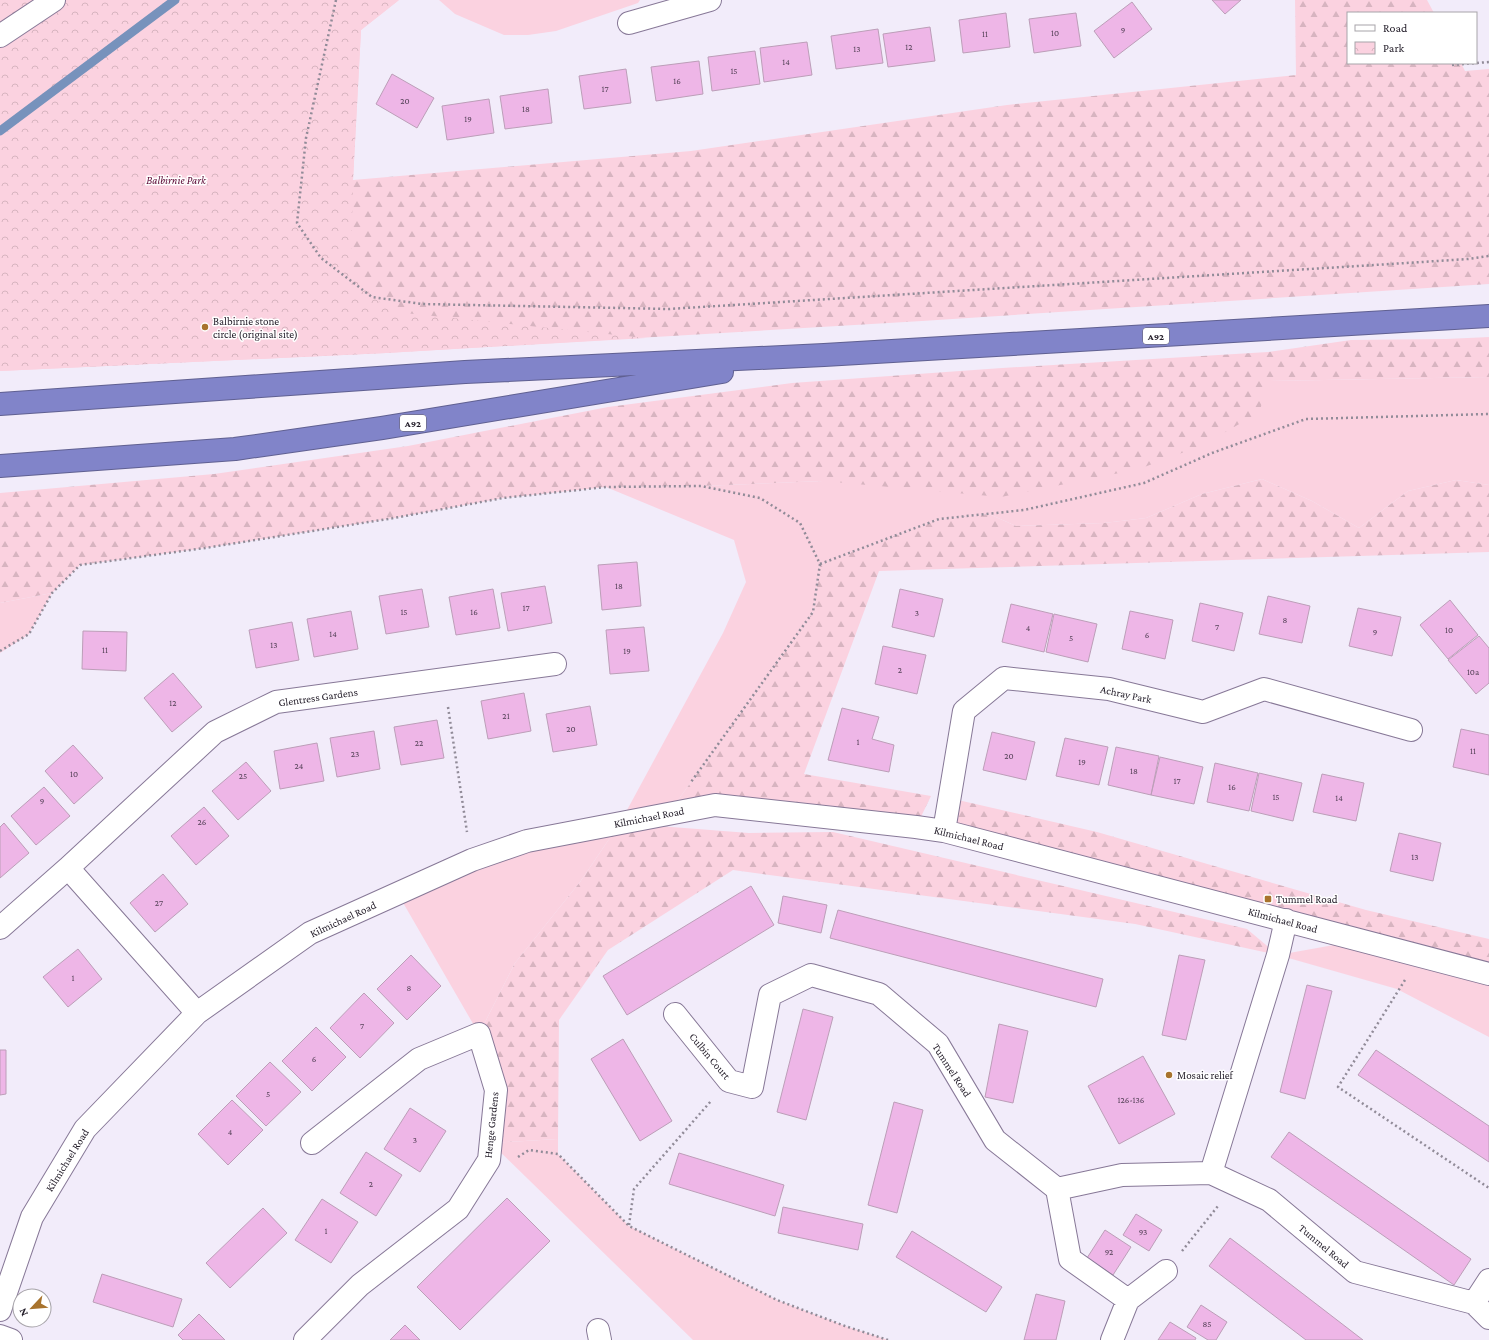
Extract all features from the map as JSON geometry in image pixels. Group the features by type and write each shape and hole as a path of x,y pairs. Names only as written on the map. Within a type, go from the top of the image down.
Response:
{"highway":[{"name":"A92","path":"0,404 465,372 824,355 1489,316"},
{"name":"A92","path":"0,466 235,449 382,428 824,355"}],"street":[{"path":"0,36 54,0"},
{"path":"629,23 710,0"},
{"name":"Glentress Gardens","path":"0,928 68,868 215,732 276,702 555,664"},
{"name":"Achray Park","path":"944,831 964,710 1004,678 1109,689 1203,712 1264,689 1410,730"},
{"name":"Kilmichael Road","path":"0,1310 32,1217 85,1129 197,1013 310,934 472,860 527,842 715,805 916,827 944,831 1489,974"},
{"path":"68,868 197,1013"},
{"path":"1211,1173 1278,955 1286,920"},
{"name":"Tummel Road","path":"752,1086 770,995 811,975 879,994 938,1044 995,1140 1057,1189 1122,1175 1211,1173 1269,1200 1355,1272 1474,1303"},
{"name":"Culbin Court","path":"675,1014 729,1081 752,1086"},
{"name":"Henge Gardens","path":"305,1340 360,1285 458,1209 489,1160 496,1090 479,1034 419,1060 312,1142"},
{"path":"1057,1189 1070,1259 1128,1300"},
{"path":"1112,1340 1128,1300 1166,1271"},
{"path":"1489,1280 1474,1303 1489,1318"},
{"path":"0,1336 11,1340"}],"path":[{"path":"336,0 306,138 297,223 321,258 372,297 422,304 669,309 1453,260 1489,256"},
{"path":"1477,63 1489,62"},
{"path":"1452,65 1464,64"},
{"path":"820,564 939,519 1024,510 1144,483 1212,453 1306,419 1489,414"},
{"path":"0,651 29,634 52,593 80,565 205,548 394,518 503,498 606,487 701,486 760,498 800,523 820,564 813,612 668,814"},
{"path":"444,679 472,860"},
{"path":"1420,956 1338,1087 1489,1188"},
{"path":"629,1226 634,1189 729,1081"},
{"path":"516,1158 528,1150 558,1154 629,1226 777,1300 845,1326 888,1340"},
{"path":"1166,1271 1236,1185"}],"green space":[{"name":"Balbirnie Park","path":"0,0 399,0 361,30 353,180 351,271 372,297 395,312 646,338 386,353 0,371"},
{"path":"399,0 361,30 353,180 691,151 1007,105 1296,75 1295,0 1427,0 1433,12 1347,12 1347,64 1462,64 1465,71 1489,69 1489,284 922,321 386,353 0,371 0,98"},
{"path":"439,0 640,0 638,3 556,31 528,35 504,35 455,14"},
{"path":"1489,337 1489,377 1266,381 1260,412 1203,445 1139,469 1001,497 823,481 701,486 606,487 503,498 394,518 205,548 80,565 52,593 0,603 0,493 214,474 408,446 608,407 792,383 1002,368 1268,352 1351,340"},
{"path":"1489,377 1489,485 1456,480 1408,491 1359,528 1312,501 1262,479 1202,494 1146,518 1104,523 1016,526 989,514 939,519 820,564 813,612 668,814 620,823 723,633 746,582 734,540 606,487 701,486 823,481 1265,381"},
{"path":"1262,479 1312,501 1359,528 1408,491 1456,480 1489,485 1489,552 879,571 804,774 931,796 916,827 837,819 668,814 813,612 820,564 939,519 989,514 1016,526 1104,523 1146,518 1202,494"},
{"path":"52,593 29,634 0,653 0,603"},
{"path":"958,800 1097,832 1366,910 1489,939 1489,972 955,834"},
{"path":"620,823 580,882 515,963 479,1034 398,894"},
{"path":"620,823 749,833 833,832 1247,929 1278,955 1135,924 733,870 608,950 559,1020 558,1139 491,1143 479,1034 515,963 580,882"},
{"path":"1362,940 1489,974 1489,1037 1397,989 1278,955"},
{"path":"558,1139 558,1154 629,1226 777,1300 845,1326 888,1340 693,1340 491,1143"}],"building":[{"path":"1212,0 1241,0 1225,14"},
{"path":"1132,2 1152,29 1114,58 1094,31"},
{"path":"1006,13 1010,47 963,53 959,20"},
{"path":"1076,13 1081,46 1034,53 1029,19"},
{"path":"930,27 935,61 888,67 883,34"},
{"path":"878,29 883,63 836,69 831,36"},
{"path":"807,42 812,75 764,82 760,48"},
{"path":"755,51 760,84 712,91 708,57"},
{"path":"699,61 703,94 656,101 651,67"},
{"path":"626,69 631,103 584,109 579,76"},
{"path":"392,74 434,98 417,128 376,104"},
{"path":"548,89 552,123 505,129 500,96"},
{"path":"489,99 494,133 447,140 442,106"},
{"path":"637,562 641,606 602,610 598,565"},
{"path":"545,586 552,623 508,631 501,593"},
{"path":"422,589 429,627 386,634 379,596"},
{"path":"493,589 500,628 456,635 449,597"},
{"path":"900,589 943,599 934,637 892,627"},
{"path":"1268,596 1310,606 1302,643 1259,634"},
{"path":"1450,600 1478,635 1448,659 1420,625"},
{"path":"1200,603 1243,613 1234,651 1192,641"},
{"path":"1011,604 1053,614 1044,652 1002,642"},
{"path":"1358,608 1401,617 1392,656 1349,646"},
{"path":"351,611 358,649 314,657 307,619"},
{"path":"1130,611 1173,620 1165,659 1122,649"},
{"path":"1054,614 1097,624 1088,662 1046,652"},
{"path":"292,622 299,660 256,668 249,630"},
{"path":"644,627 649,671 610,674 606,630"},
{"path":"83,631 127,632 126,671 82,669"},
{"path":"1479,636 1489,648 1489,683 1476,694 1448,660"},
{"path":"883,646 926,655 917,694 875,684"},
{"path":"173,673 202,707 172,732 144,698"},
{"path":"524,693 531,731 488,739 481,701"},
{"path":"590,706 597,745 553,752 546,714"},
{"path":"842,708 879,717 872,739 894,745 889,772 828,760"},
{"path":"437,720 444,758 401,765 394,727"},
{"path":"1461,729 1489,735 1489,775 1453,767"},
{"path":"374,731 380,769 337,777 330,738"},
{"path":"992,732 1035,742 1026,780 983,770"},
{"path":"1065,738 1108,747 1099,785 1056,776"},
{"path":"317,743 324,781 280,789 274,751"},
{"path":"73,745 103,778 74,804 45,771"},
{"path":"1116,747 1159,756 1151,795 1108,785"},
{"path":"1160,757 1203,767 1194,804 1151,795"},
{"path":"246,762 271,791 238,820 212,791"},
{"path":"1215,763 1258,773 1249,811 1207,802"},
{"path":"1259,773 1302,783 1293,821 1251,811"},
{"path":"1322,774 1364,783 1356,821 1313,812"},
{"path":"44,787 70,816 36,845 11,816"},
{"path":"204,807 229,836 196,865 171,836"},
{"path":"4,823 29,853 0,878 0,827"},
{"path":"1399,833 1441,843 1433,881 1390,871"},
{"path":"163,874 188,904 155,932 130,903"},
{"path":"751,886 774,925 627,1015 603,976"},
{"path":"783,896 827,905 821,933 778,923"},
{"path":"838,910 1103,979 1096,1007 830,938"},
{"path":"78,949 102,979 68,1007 43,977"},
{"path":"411,955 441,986 407,1020 377,989"},
{"path":"1179,955 1205,960 1186,1040 1162,1035"},
{"path":"1307,985 1332,991 1305,1099 1280,1092"},
{"path":"364,993 394,1023 360,1058 330,1028"},
{"path":"803,1009 833,1017 806,1120 777,1112"},
{"path":"999,1024 1028,1031 1013,1103 985,1097"},
{"path":"316,1027 346,1057 312,1091 282,1061"},
{"path":"623,1039 672,1121 640,1141 591,1059"},
{"path":"0,1050 6,1050 6,1094 0,1095"},
{"path":"1376,1050 1489,1126 1489,1162 1358,1075"},
{"path":"1143,1056 1175,1114 1119,1144 1088,1086"},
{"path":"270,1062 301,1092 266,1126 236,1096"},
{"path":"232,1100 263,1130 228,1165 198,1134"},
{"path":"894,1102 923,1110 897,1213 868,1205"},
{"path":"410,1108 446,1131 420,1172 384,1149"},
{"path":"1289,1132 1471,1259 1454,1285 1271,1157"},
{"path":"366,1152 402,1175 376,1216 340,1193"},
{"path":"679,1153 784,1185 775,1216 669,1184"},
{"path":"507,1198 550,1241 460,1330 417,1287"},
{"path":"322,1199 358,1222 331,1263 295,1240"},
{"path":"783,1207 863,1224 858,1250 778,1233"},
{"path":"263,1208 287,1233 230,1288 206,1263"},
{"path":"1136,1214 1162,1230 1149,1251 1123,1235"},
{"path":"1105,1230 1131,1247 1113,1275 1087,1258"},
{"path":"912,1231 1002,1287 986,1312 896,1257"},
{"path":"1230,1238 1363,1340 1306,1340 1209,1266"},
{"path":"102,1274 182,1299 173,1327 93,1302"},
{"path":"1036,1294 1065,1301 1056,1340 1024,1340"},
{"path":"1201,1305 1227,1322 1216,1340 1208,1340 1187,1327"},
{"path":"199,1314 225,1340 183,1340 178,1335"},
{"path":"1170,1322 1196,1338 1195,1340 1158,1340"},
{"path":"405,1325 420,1340 390,1340"}],"waterway":[{"path":"0,131 175,0"}],"place":[{"name":"Balbirnie stone circle (original site)","path":"205,327"},
{"name":"Tummel Road","path":"1268,899"},
{"name":"Mosaic relief","path":"1169,1075"}]}
